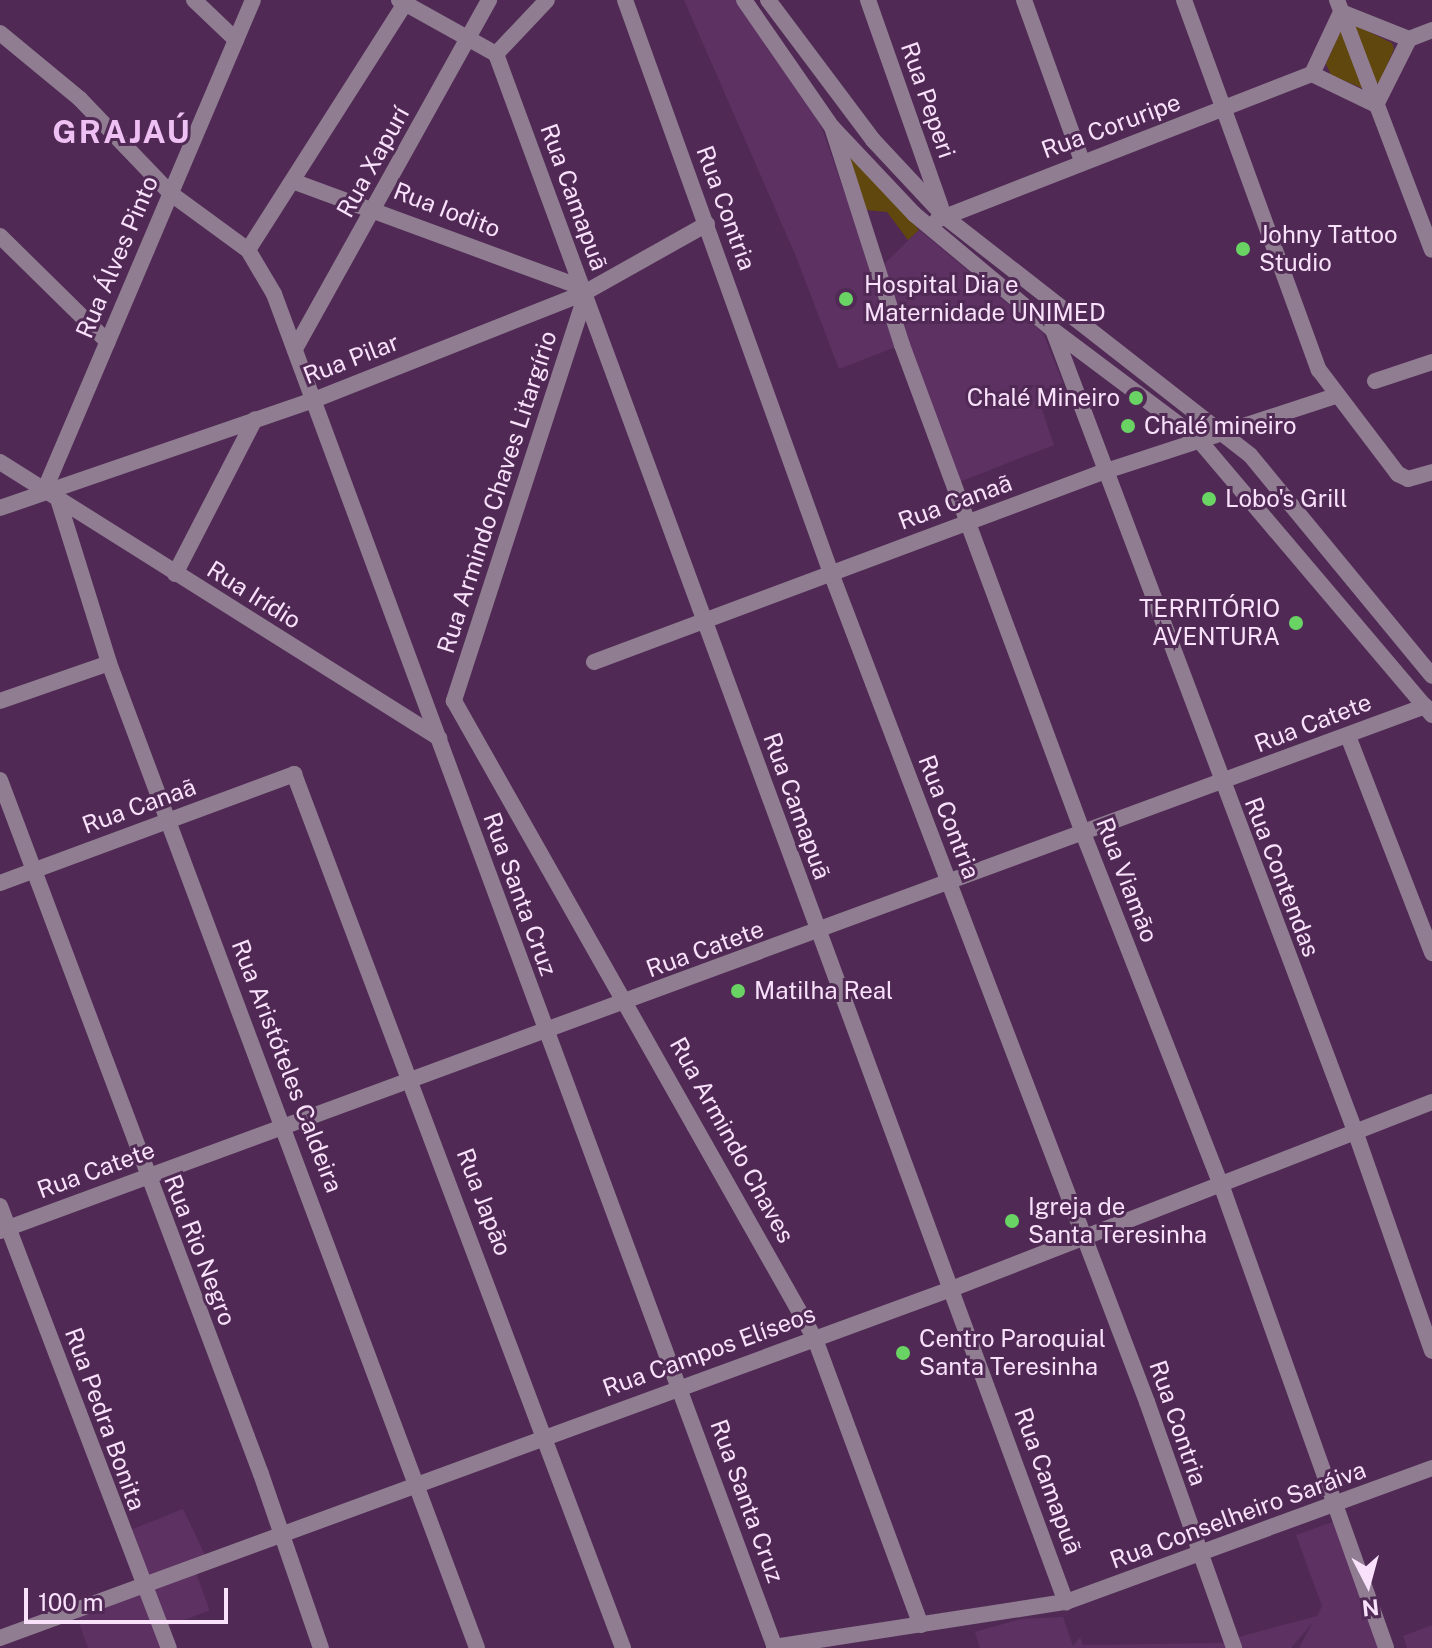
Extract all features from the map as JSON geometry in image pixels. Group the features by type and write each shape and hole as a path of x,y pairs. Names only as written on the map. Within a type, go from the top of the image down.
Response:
{"street":[{"path":"194,0 236,40"},
{"name":"Rua Álves Pinto","path":"52,494 108,342 253,0"},
{"name":"Rua Xapurí","path":"296,347 489,0"},
{"path":"248,250 295,182 401,2 468,42 496,54 547,0"},
{"name":"Rua Contria","path":"625,0 831,573 1083,1238 1234,1648"},
{"path":"744,0 832,127 928,227 1053,330 1198,439 1429,710"},
{"path":"768,0 873,140 944,216 1222,430 1250,455 1432,676"},
{"name":"Rua Peperi","path":"868,0 944,216"},
{"path":"1024,0 1082,161"},
{"path":"1184,0 1221,111 1319,370 1335,396 1398,474 1408,479 1432,472"},
{"path":"1339,6 1409,39"},
{"path":"1339,6 1312,74 1376,105"},
{"path":"1339,6 1432,250"},
{"path":"1376,105 1409,39 1432,30"},
{"name":"Rua Santa Cruz","path":"0,33 80,99 170,193 248,250 296,347 775,1648"},
{"name":"Rua Camapuã","path":"496,54 818,933 954,1288 1066,1602"},
{"name":"Rua Coruripe","path":"928,227 944,216 1082,161 1221,111 1312,74"},
{"name":"Rua Viamão","path":"832,127 902,345 1083,833 1222,1187 1386,1648"},
{"name":"Rua Iodito","path":"295,182 375,208 583,292"},
{"name":"Rua Pilar","path":"0,508 52,494 314,400 583,292 707,224"},
{"path":"0,236 108,342"},
{"name":"Rua Armindo Chaves Litargírio","path":"454,701 583,292"},
{"name":"Rua Contendas","path":"1053,330 1220,783 1355,1131 1432,1351"},
{"path":"1375,381 1432,362"},
{"name":"Rua Canaã","path":"594,662 1103,472 1222,430 1335,396"},
{"path":"175,574 255,419"},
{"name":"Rua Irídio","path":"0,462 439,738"},
{"name":"Rua Aristóteles Caldeira","path":"52,494 109,663 285,1126 414,1485 477,1648"},
{"path":"0,701 109,663"},
{"name":"Rua Armindo Chaves","path":"454,701 629,1003 815,1339 921,1625"},
{"name":"Rua Catete","path":"4,1230 412,1079 629,1003 1348,736 1429,710"},
{"path":"1348,736 1432,953"},
{"name":"Rua Canaã","path":"0,883 294,774"},
{"name":"Rua Japão","path":"294,774 546,1434 623,1648"},
{"name":"Rua Rio Negro","path":"0,780 281,1532 321,1648"},
{"name":"Rua Campos Elíseos","path":"0,1638 546,1434 954,1288 1222,1187 1432,1102"},
{"name":"Rua Pedra Bonita","path":"0,1206 4,1230 122,1534 146,1583 169,1648"},
{"name":"Rua Conselheiro Saráiva","path":"775,1648 1066,1602 1336,1506 1432,1468"}],"shaded area":[{"path":"684,0 744,0 821,126 898,346 839,369 795,254"},
{"path":"1355,25 1392,43 1394,49 1380,82 1364,89 1331,75 1326,64 1341,30"},
{"path":"844,147 919,230 908,240 887,212 855,209"},
{"path":"919,230 1043,333 1063,383 1036,392 1054,445 959,482 878,270"},
{"path":"183,1509 206,1557 148,1576 128,1531"},
{"path":"1335,1521 1378,1648 1299,1648 1313,1622 1291,1648 1239,1648 1235,1638 1317,1616 1322,1606 1296,1535"},
{"path":"196,1573 210,1611 168,1626 155,1588"},
{"path":"145,1594 165,1648 88,1648 76,1614"},
{"path":"1063,1617 1073,1646 1080,1637 1083,1645 1225,1643 1227,1648 980,1648 975,1632 1021,1619"},
{"path":"1432,1625 1432,1648 1407,1648 1403,1636"}],"place":[{"name":"Johny Tattoo Studio","path":"1243,249"},
{"name":"Hospital Dia e Maternidade UNIMED","path":"846,299"},
{"name":"Chalé Mineiro","path":"1136,398"},
{"name":"Chalé mineiro","path":"1128,426"},
{"name":"Lobo's Grill","path":"1209,499"},
{"name":"TERRITÓRIO AVENTURA","path":"1296,623"},
{"name":"Matilha Real","path":"738,991"},
{"name":"Igreja de Santa Teresinha","path":"1012,1221"},
{"name":"Centro Paroquial Santa Teresinha","path":"903,1353"}],"district":[{"name":"GRAJAÚ","path":"122,132"}]}
